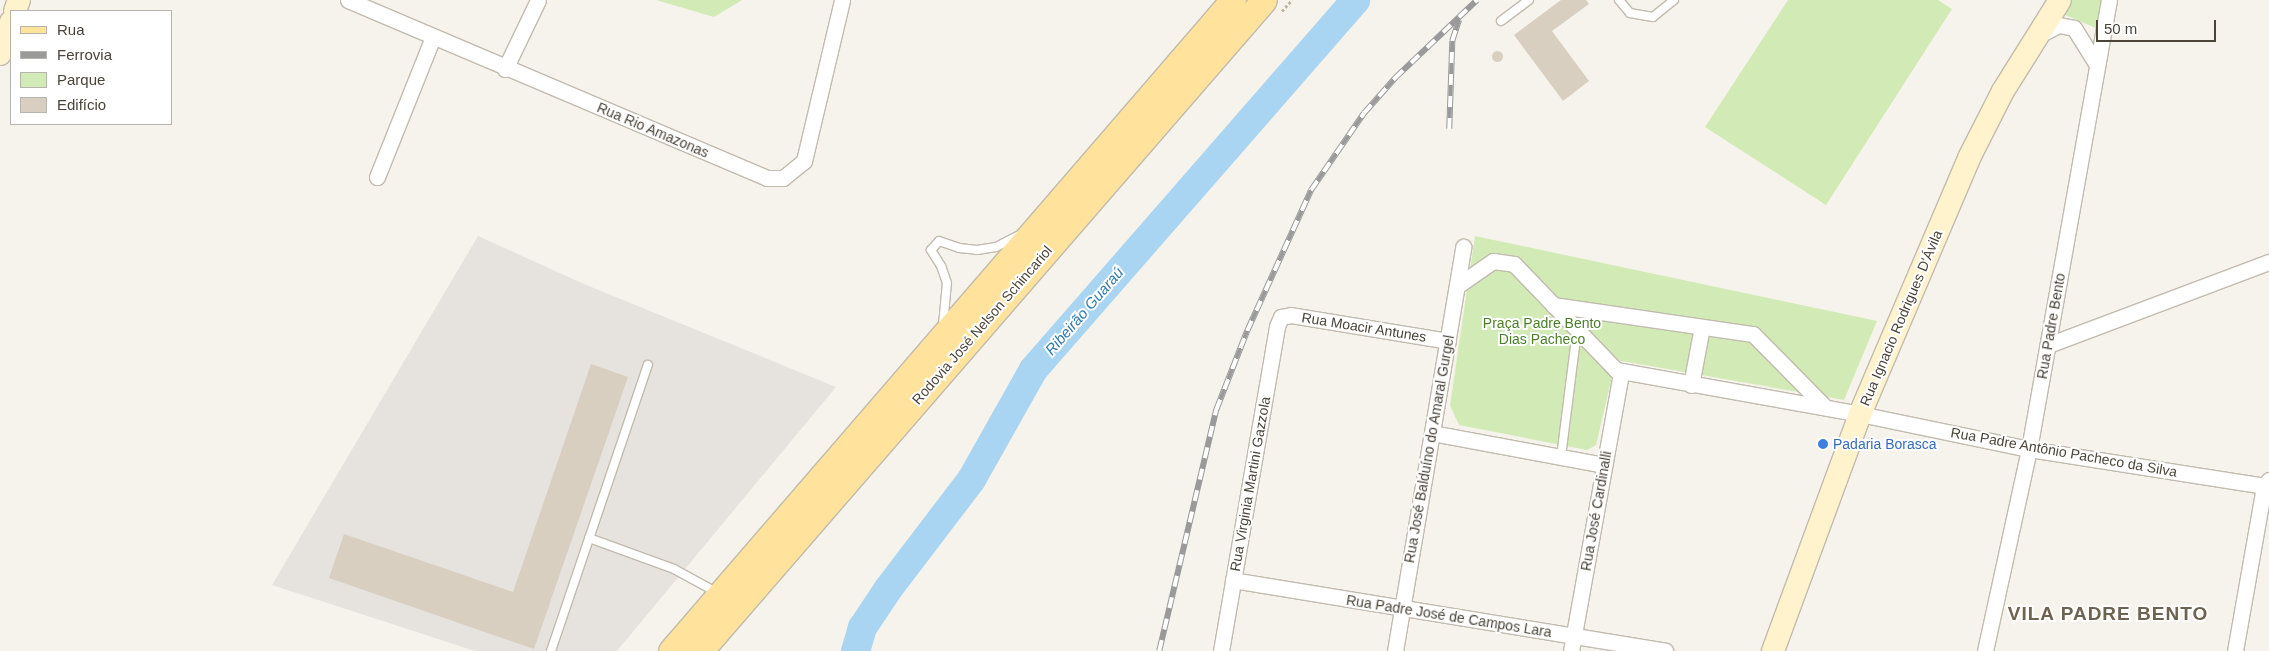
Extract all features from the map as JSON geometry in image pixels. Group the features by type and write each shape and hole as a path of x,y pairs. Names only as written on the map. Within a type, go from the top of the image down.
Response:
{"main road":[{"name":"Rodovia José Nelson Schincariol","path":"671,651 1233,0"},
{"name":"Rodovia José Nelson Schincariol","path":"700,651 1264,0"}],"street":[{"name":"Rua Rio Amazonas","path":"348,0 505,69 767,178 783,178 804,161 842,0"},
{"path":"505,69 538,0"},
{"name":"Rua Ignacio Rodrigues D'Ávila","path":"1773,651 1860,414 1969,158 2003,91 2041,34 2060,0"},
{"name":"Rua Padre Bento","path":"1985,651 2029,449 2108,0"},
{"path":"0,54 10,25"},
{"path":"2041,34 2059,25 2074,28 2097,65"},
{"path":"377,177 432,37"},
{"name":"Rua José Balduíno do Amaral Gurgel","path":"1394,651 1463,247"},
{"path":"1457,286 1486,265 1506,261 1514,264 1616,370 1621,372"},
{"path":"2048,345 2269,262"},
{"path":"1553,305 1753,334 1825,408"},
{"name":"Rua Moacir Antunes","path":"1282,317 1291,315 1448,341"},
{"name":"Rua Virginia Martini Gazzola","path":"1221,651 1277,326 1282,317"},
{"path":"1691,386 1702,327"},
{"name":"Rua Padre Antônio Pacheco da Silva","path":"1621,372 1691,386 1860,414 2029,449 2267,483"},
{"name":"Rua José Cardinalli","path":"1572,644 1621,372"},
{"path":"1432,434 1604,465"},
{"path":"2235,651 2267,483"},
{"name":"Rua Padre José de Campos Lara","path":"1233,580 1402,608 1572,644 1665,651"}],"lane":[{"path":"1501,21 1529,0"},
{"path":"1619,0 1630,12 1653,17 1674,0"},
{"path":"941,338 947,293 944,274 931,250 939,241 968,250 986,249 1037,226"},
{"path":"1561,457 1577,330"},
{"path":"551,651 648,365"},
{"path":"589,538 674,569 720,594"}],"shaded area":[{"path":"478,236 584,284 836,387 617,651 475,651 272,585"}],"green space":[{"path":"656,0 742,0 714,17"},
{"path":"1788,0 1938,0 1952,9 1826,205 1705,127"},
{"path":"2072,0 2102,0 2098,29 2063,14"},
{"name":"Praça Padre Bento Dias Pacheco","path":"1475,236 1877,321 1844,400 1616,360 1596,445 1587,450 1459,425 1450,405"}],"building":[{"path":"1561,0 1586,0 1589,4 1552,31 1589,81 1563,101 1514,35"},
{"path":"1495,51 1499,51 1502,56 1501,60 1495,61 1492,58 1492,54"},
{"path":"591,364 628,377 534,649 329,578 344,534 513,592"}],"waterway":[{"name":"Ribeirão Guaraú","path":"855,651 862,627 888,588 971,479 1033,369 1355,0"}],"railway":[{"path":"1159,651 1216,410 1247,331 1311,190 1364,113 1395,78 1477,0"},
{"path":"1449,129 1452,41 1459,20"}],"place":[{"name":"Padaria Borasca","path":"1823,444"}],"district":[{"name":"VILA PADRE BENTO","path":"2108,614"}]}
